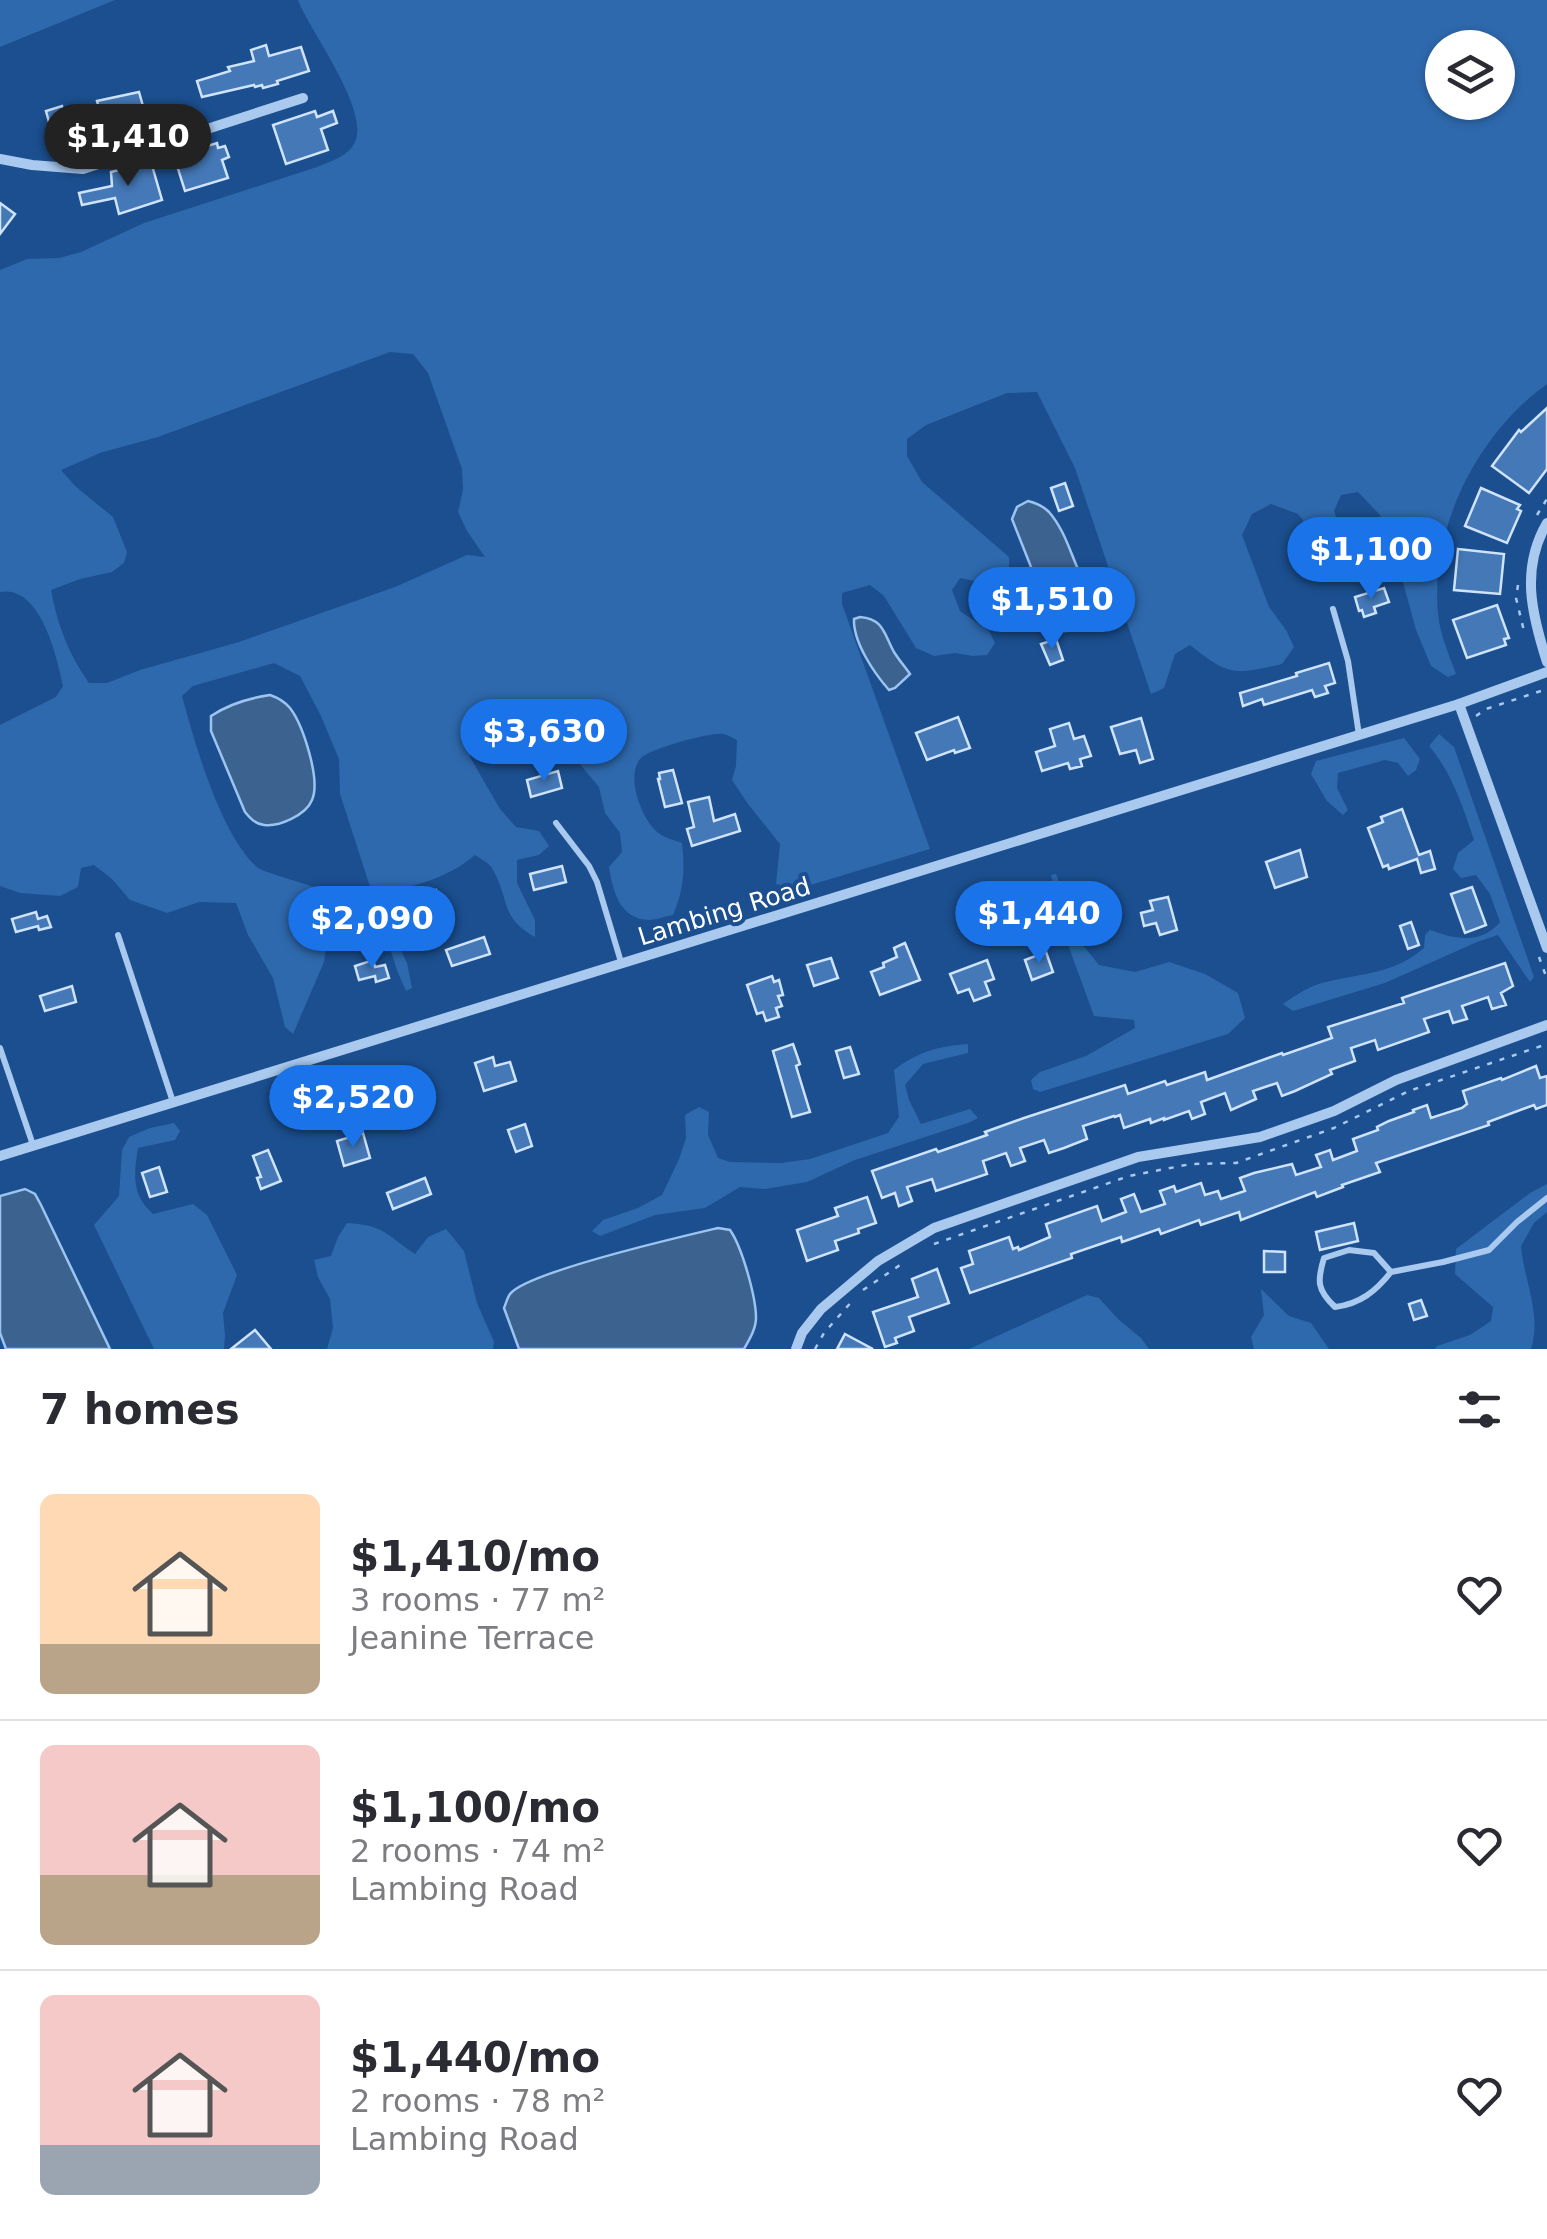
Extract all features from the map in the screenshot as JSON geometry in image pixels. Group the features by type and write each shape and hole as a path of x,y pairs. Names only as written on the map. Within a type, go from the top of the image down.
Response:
{"street":[{"path":"0,159 32,166 83,169 302,98"},
{"path":"1547,523 1540,534 1530,574 1532,614 1547,662"},
{"name":"Lambing Road","path":"0,1156 1459,704 1547,672"},
{"path":"1459,704 1547,948"},
{"path":"796,1349 802,1334 822,1309 878,1261 934,1228 1138,1156 1260,1137 1334,1111 1396,1080 1547,1026"}],"lane":[{"path":"1333,609 1348,661 1359,735"},
{"path":"556,823 597,882 621,962"},
{"path":"118,934 173,1103"},
{"path":"0,1048 34,1146"},
{"path":"1391,1272 1374,1254 1349,1250 1324,1258 1318,1278 1324,1297 1335,1307 1352,1305 1377,1289 1391,1272 1488,1250 1547,1198"}],"path":[{"path":"1465,720 1547,689"},
{"path":"932,1245 1130,1176 1190,1164 1236,1163 1312,1137 1409,1091 1547,1044"},
{"path":"815,1349 859,1292 912,1255"}],"shaded area":[{"path":"0,0 115,0 0,47"},
{"path":"298,0 1547,0 1547,384 1499,429 1463,486 1451,517 1442,549 1438,614 1456,674 1448,677 1431,666 1380,515 1358,492 1341,495 1334,511 1343,538 1335,544 1320,542 1298,514 1271,504 1252,514 1242,535 1269,607 1294,647 1282,664 1232,670 1214,663 1190,645 1175,654 1164,688 1151,694 1075,468 1037,392 1007,393 926,425 907,439 907,456 922,482 1009,557 1006,574 993,585 960,578 952,590 960,611 989,631 995,643 987,655 934,656 916,648 884,596 870,585 842,593 842,604 930,849 797,889 776,884 780,844 732,780 737,740 723,734 694,738 647,754 636,765 635,785 645,815 658,832 682,843 683,862 673,915 652,920 639,918 624,909 613,885 609,867 622,852 620,833 605,813 599,787 573,756 514,740 487,725 470,737 470,757 500,809 516,827 539,831 549,846 539,855 517,860 517,883 535,920 535,937 516,923 492,868 475,855 436,878 393,889 383,899 388,922 407,963 412,988 406,991 340,794 339,759 300,676 274,663 193,686 182,696 211,788 232,834 258,868 317,888 330,914 324,962 293,1034 285,1027 273,978 248,935 236,903 199,902 167,913 130,900 94,865 81,868 78,887 60,896 20,893 0,886 0,725 56,697 63,686 51,641 36,610 14,593 0,592 0,270 27,259 59,258 81,252 144,223 339,158 355,142 357,128 354,110","holes":["390,352 413,354 428,373 462,469 458,512 485,557 467,555 395,587 239,642 107,683 89,683 65,639 51,590 112,572 124,563 127,552 113,517 61,470"]},
{"path":"1028,501 1054,518 1086,587 1091,614 1080,627 1056,630 1012,519 1017,507"},
{"path":"860,617 879,624 910,674 895,688 889,690 861,647 854,619"},
{"path":"270,695 281,700 295,716 309,753 314,791 309,805 298,815 264,825 245,812 211,731 211,716 240,702"},
{"path":"1439,734 1454,747 1534,977 1530,982 1498,935 1385,983 1293,1011 1283,1004 1320,983 1390,968 1413,957 1424,948 1425,935 1430,930 1476,937 1500,922 1490,894 1476,875 1461,878 1453,869 1458,853 1474,840 1450,779 1429,746"},
{"path":"1404,738 1420,759 1416,770 1408,776 1398,763 1385,760 1338,773 1337,788 1348,810 1343,815 1327,801 1311,774 1316,761"},
{"path":"1056,874 1082,944 1099,965 1135,972 1169,962 1205,974 1238,993 1245,1018 1228,1034 1040,1092 1033,1089 1031,1080 1040,1072 1086,1056 1135,1028 1134,1020 1094,1016 1067,942 1051,875"},
{"path":"968,1044 968,1053 923,1064 905,1085 921,1124 970,1109 978,1118 968,1123 855,1160 807,1182 765,1189 740,1187 705,1208 655,1215 600,1236 592,1231 603,1220 662,1195 686,1138 685,1115 699,1107 709,1112 708,1135 718,1158 730,1162 781,1163 810,1159 888,1133 899,1117 894,1070 929,1051"},
{"path":"174,1123 180,1131 175,1140 138,1148 136,1184 141,1199 153,1214 193,1204 207,1215 237,1275 223,1313 224,1349 154,1349 94,1225 119,1196 122,1150 129,1137"},
{"path":"1547,1184 1547,1212 1534,1223 1521,1246 1533,1310 1531,1349 1435,1349 1470,1335 1491,1321 1493,1307 1455,1274 1456,1249"},
{"path":"25,1189 35,1194 41,1205 110,1349 6,1349 0,1333 0,1196"},
{"path":"347,1223 378,1229 415,1254 428,1237 446,1229 464,1251 493,1349 327,1349 333,1328 330,1299 314,1260 331,1256"},
{"path":"718,1228 730,1230 735,1238 754,1298 756,1322 744,1349 519,1349 504,1308 510,1294 522,1285 608,1256"},
{"path":"1261,1289 1289,1316 1311,1323 1329,1349 1254,1349 1251,1337 1264,1315"},
{"path":"1087,1295 1099,1298 1149,1349 969,1349"}],"building":[{"path":"266,45 269,56 301,47 309,71 263,88 254,85 202,97 197,81 254,61 251,50"},
{"path":"139,92 143,106 101,116 97,101"},
{"path":"62,106 72,142 56,147 46,111"},
{"path":"315,111 317,117 333,111 337,123 321,129 328,150 286,164 273,125"},
{"path":"217,143 218,148 225,146 229,157 222,160 228,178 185,191 174,156"},
{"path":"151,162 162,200 119,214 115,198 82,205 79,193 112,186 111,172"},
{"path":"0,203 15,214 0,234"},
{"path":"1547,408 1547,469 1529,493 1492,466 1519,430"},
{"path":"1065,483 1073,506 1059,511 1051,488"},
{"path":"1481,488 1520,505 1507,543 1465,526"},
{"path":"1458,549 1504,554 1500,594 1454,590"},
{"path":"1384,588 1389,602 1374,607 1376,613 1364,617 1355,597"},
{"path":"1497,605 1509,638 1504,639 1506,645 1467,658 1453,620"},
{"path":"1056,639 1063,660 1050,665 1041,644"},
{"path":"1329,663 1335,683 1325,686 1328,693 1315,697 1312,690 1264,705 1262,699 1243,706 1240,693"},
{"path":"958,717 970,748 927,760 916,733"},
{"path":"1141,718 1153,759 1140,763 1136,750 1120,754 1111,727"},
{"path":"1069,723 1074,739 1084,736 1091,756 1080,759 1082,766 1070,769 1068,763 1042,771 1036,752 1055,746 1050,729"},
{"path":"673,770 682,803 665,807 659,773"},
{"path":"558,771 562,788 531,797 527,780"},
{"path":"709,797 714,821 735,814 740,831 692,846 687,829 694,827 688,802"},
{"path":"1402,809 1419,855 1430,851 1435,869 1421,873 1417,859 1389,869 1388,865 1383,867 1368,828 1383,822 1381,817"},
{"path":"1300,850 1307,877 1275,888 1266,862"},
{"path":"562,866 566,882 534,890 530,874"},
{"path":"1472,887 1486,925 1465,933 1451,894"},
{"path":"436,890 441,907 396,921 391,904"},
{"path":"1092,890 1093,894 1100,892 1106,909 1086,915 1078,894"},
{"path":"1168,897 1177,930 1160,935 1156,923 1144,926 1141,913 1153,910 1150,901"},
{"path":"36,912 38,919 47,916 51,927 16,932 12,919"},
{"path":"1411,922 1419,945 1408,949 1400,926"},
{"path":"484,937 490,954 452,966 446,950"},
{"path":"905,943 920,980 880,995 871,972 897,957 894,948"},
{"path":"1046,952 1053,972 1032,980 1025,960"},
{"path":"831,958 838,978 814,986 807,965"},
{"path":"373,960 375,967 385,965 389,978 376,982 375,976 359,980 355,966"},
{"path":"987,960 994,979 985,982 990,995 974,1001 969,989 958,993 950,974"},
{"path":"1505,963 1513,986 1501,993 1506,1005 1492,1009 1488,997 1462,1006 1467,1019 1453,1023 1449,1011 1424,1019 1429,1032 1378,1050 1375,1040 1351,1048 1355,1061 1282,1096 1277,1083 1253,1091 1256,1099 1231,1110 1225,1093 1201,1102 1205,1114 1192,1119 1189,1111 1124,1128 1120,1115 1114,1116 1083,1126 1087,1139 1064,1148 1049,1153 1044,1140 1020,1148 1025,1161 1011,1166 1006,1153 983,1161 987,1174 936,1191 932,1179 907,1187 912,1201 899,1206 895,1193 882,1198 872,1171 936,1149 938,1152 1024,1118 1125,1085 1128,1094 1205,1072 1207,1080 1332,1038 1328,1027 1404,1003 1402,998"},
{"path":"772,976 774,982 779,980 782,1006 776,1008 779,1017 766,1021 763,1012 757,1014 747,985"},
{"path":"72,986 76,1002 45,1011 40,996"},
{"path":"793,1044 810,1112 792,1117 773,1051"},
{"path":"850,1047 859,1074 844,1078 836,1051"},
{"path":"493,1057 495,1066 510,1062 516,1081 484,1091 475,1063"},
{"path":"1536,1066 1540,1078 1547,1076 1547,1105 1536,1109 1534,1105 1488,1122 1489,1125 1376,1163 1380,1172 1343,1187 1317,1197 1315,1192 1241,1220 1239,1212 1201,1225 1199,1220 1161,1234 1159,1229 1122,1242 1121,1237 970,1293 961,1268 973,1264 969,1251 1009,1237 1013,1249 1019,1250 1050,1237 1046,1224 1097,1206 1102,1221 1126,1212 1121,1199 1134,1194 1141,1212 1165,1204 1160,1191 1174,1186 1176,1192 1201,1183 1205,1195 1218,1191 1221,1199 1245,1191 1240,1178 1254,1173 1292,1164 1296,1175 1321,1167 1316,1155 1330,1150 1333,1160 1357,1151 1353,1139 1378,1130 1389,1121 1427,1105 1431,1118 1462,1108 1467,1104 1463,1091"},
{"path":"525,1124 532,1146 516,1152 508,1130"},
{"path":"363,1133 370,1158 344,1166 337,1141"},
{"path":"268,1150 281,1181 261,1189 253,1156"},
{"path":"159,1167 167,1192 150,1197 142,1173"},
{"path":"425,1178 431,1194 393,1209 387,1193"},
{"path":"867,1197 876,1223 835,1241 838,1250 807,1261 797,1230 838,1216 835,1208"},
{"path":"1354,1223 1358,1241 1320,1250 1316,1232"},
{"path":"1264,1251 1285,1252 1285,1272 1264,1272"},
{"path":"937,1269 949,1303 909,1317 914,1331 895,1338 897,1343 885,1347 873,1312 918,1297 912,1279"},
{"path":"1421,1300 1427,1316 1414,1320 1409,1304"},
{"path":"255,1330 271,1349 231,1349"},
{"path":"845,1334 873,1349 837,1349"}]}
